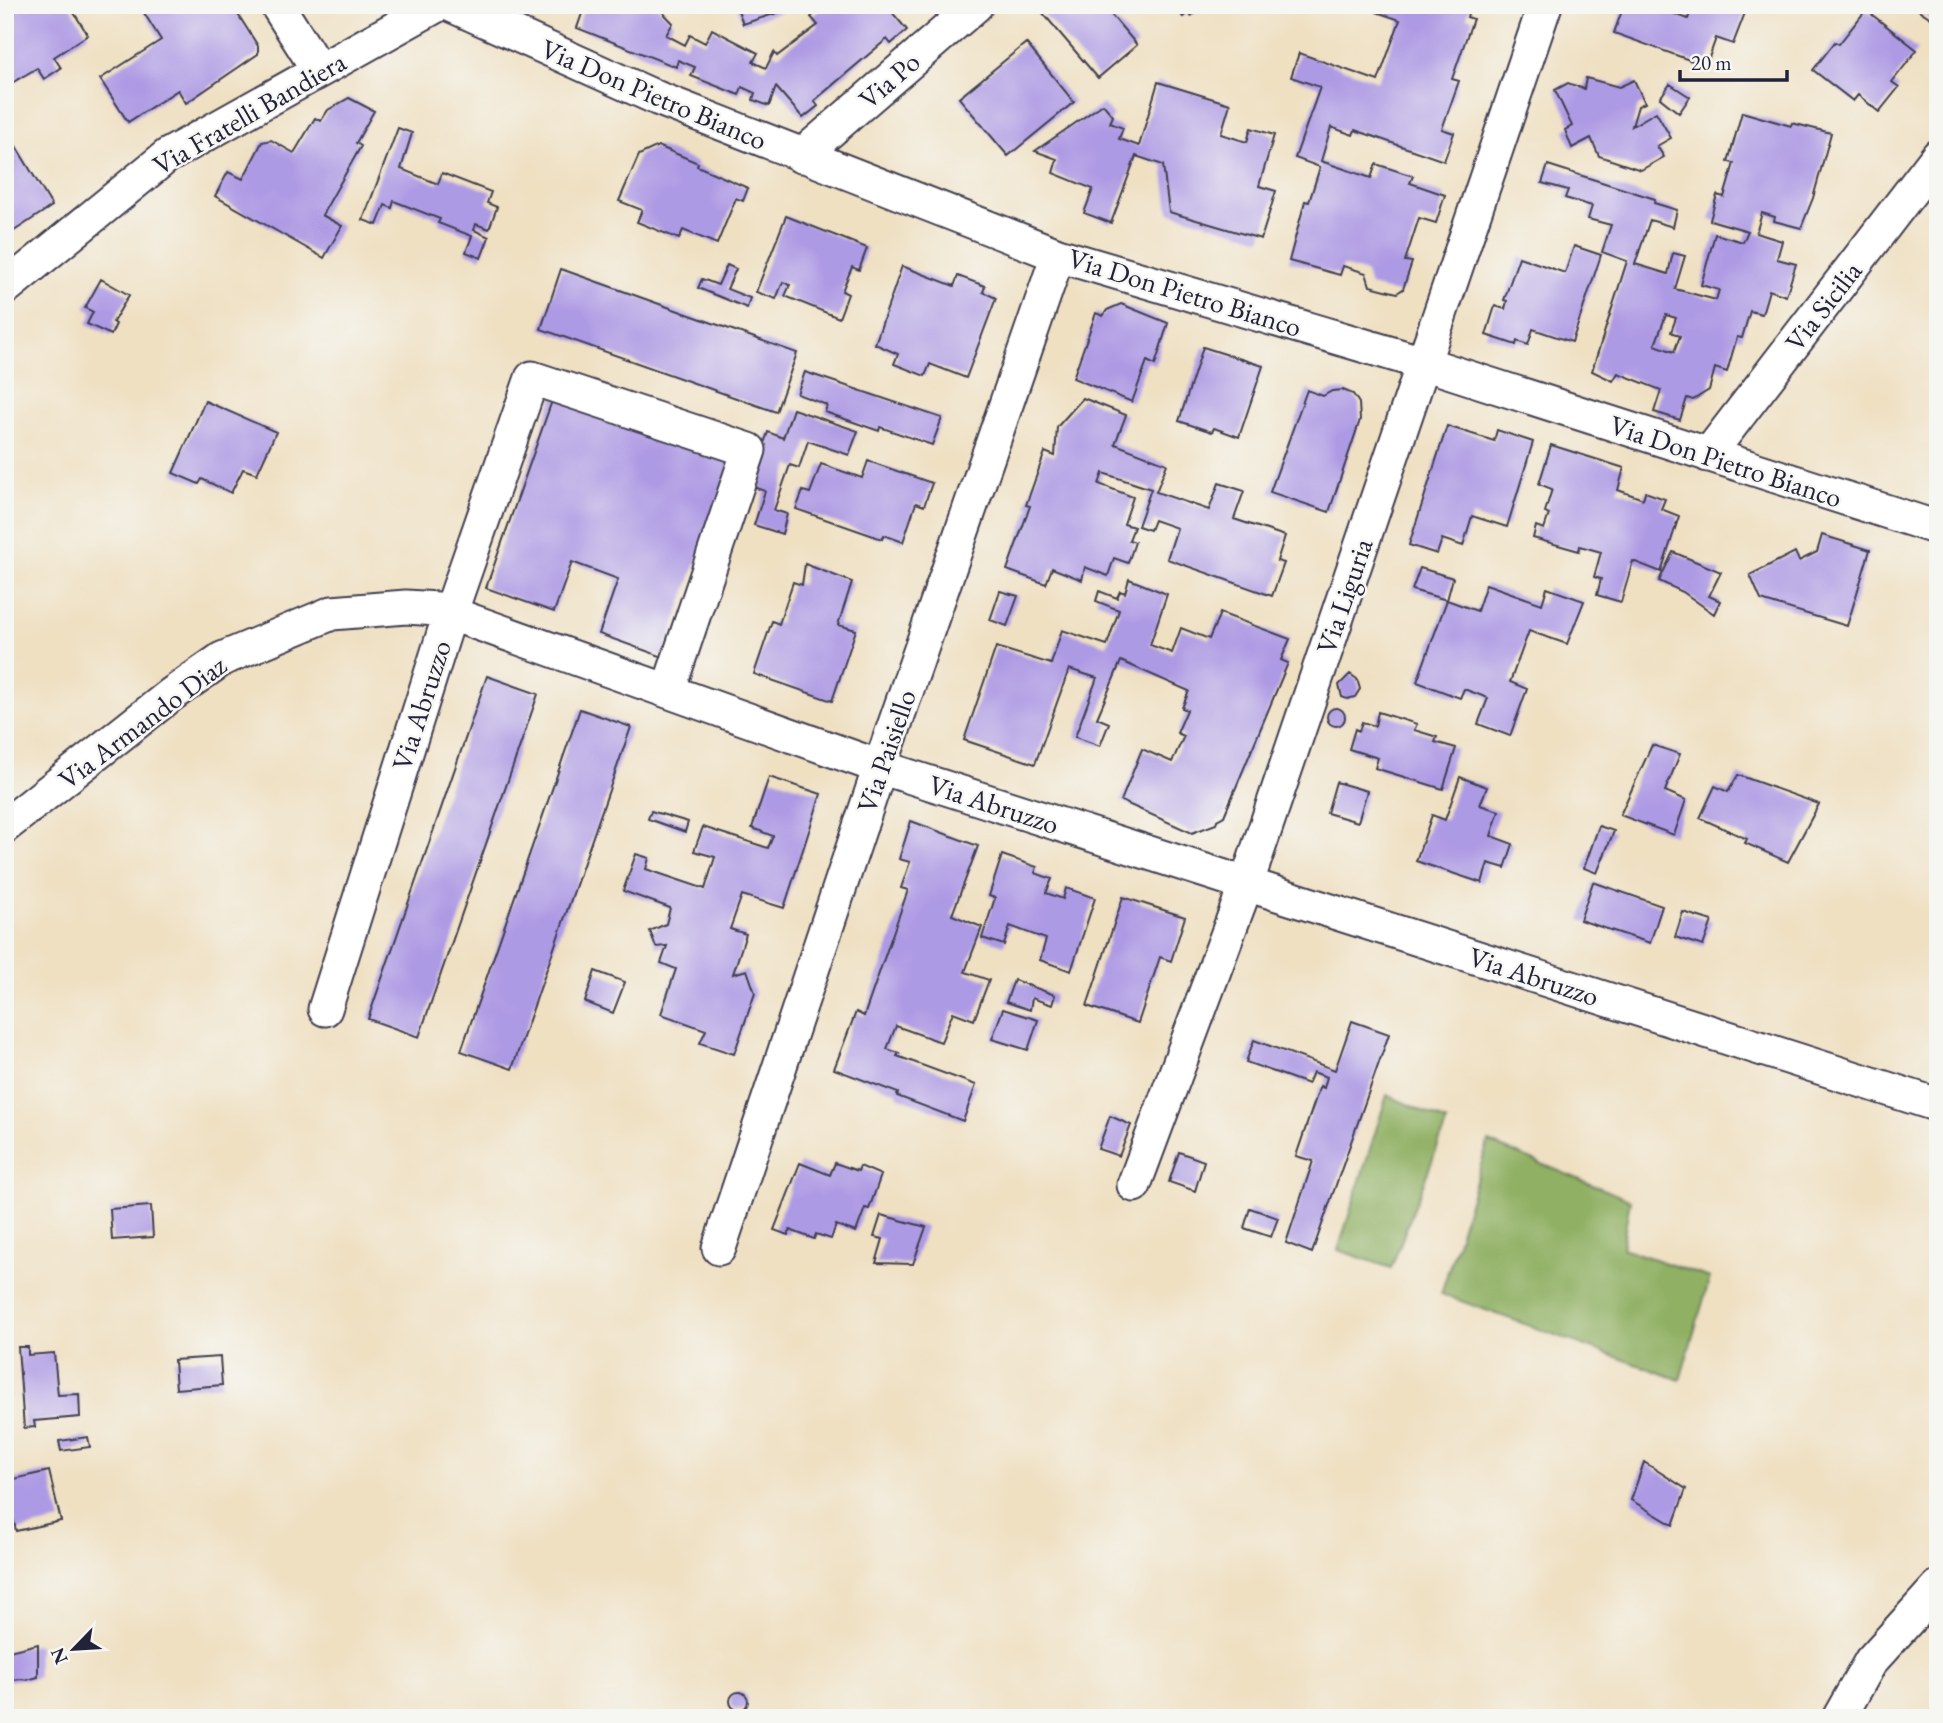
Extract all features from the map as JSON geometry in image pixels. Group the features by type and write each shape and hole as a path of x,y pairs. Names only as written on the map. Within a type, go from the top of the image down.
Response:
{"street":[{"path":"277,5 319,71"},
{"name":"Via Fratelli Bandiera","path":"5,288 167,156 437,5"},
{"name":"Via Don Pietro Bianco","path":"451,5 657,98 1058,255 1423,363 1938,528"},
{"name":"Via Po","path":"801,156 976,5"},
{"name":"Via Liguria","path":"1134,1185 1246,885 1545,5"},
{"name":"Via Sicilia","path":"1708,455 1938,156"},
{"name":"Via Paisiello","path":"719,1248 880,767 1058,255"},
{"path":"450,614 532,378 749,450 667,691"},
{"name":"Via Armando Diaz","path":"5,826 172,694 222,659 332,613 406,607 438,609 450,614"},
{"name":"Via Abruzzo","path":"325,1009 450,614 880,767 1938,1105"},
{"path":"1839,1718 1871,1661 1938,1587"}],"green space":[{"path":"1387,1095 1447,1122 1391,1268 1338,1250"},
{"path":"1488,1142 1630,1200 1622,1248 1710,1278 1680,1380 1441,1294"}],"building":[{"path":"5,5 69,5 88,35 54,57 61,68 44,79 37,68 5,87"},
{"path":"139,5 232,5 258,46 258,54 186,103 178,90 128,122 100,79 161,40"},
{"path":"585,5 656,5 673,23 666,35 685,45 690,35 705,43 712,29 758,53 753,62 766,68 774,52 777,56 818,25 811,17 825,5 886,5 907,30 891,44 887,39 814,101 818,106 803,118 776,87 769,106 753,100 755,93 742,87 739,95 691,76 695,67 678,60 676,67 577,28"},
{"path":"736,5 791,5 792,8 743,24"},
{"path":"1036,5 1103,5 1137,45 1098,78"},
{"path":"1166,5 1203,5 1191,16 1188,12 1183,17 1174,6 1170,10"},
{"path":"1379,5 1471,5 1467,17 1473,19 1452,79 1459,81 1442,129 1454,133 1444,161 1355,130 1353,135 1331,127 1321,161 1371,178 1376,164 1413,176 1410,183 1445,195 1436,223 1419,218 1405,261 1412,262 1403,289 1397,293 1370,286 1366,273 1343,266 1340,275 1289,261 1305,201 1309,202 1320,167 1295,158 1320,87 1291,77 1299,53 1378,81 1400,20 1377,12"},
{"path":"1624,5 1651,5 1688,19 1693,5 1748,5 1733,44 1716,38 1706,66 1614,33"},
{"path":"1911,5 1938,5 1937,22"},
{"path":"1866,10 1917,50 1892,82 1899,87 1879,112 1858,95 1853,101 1813,70 1835,42 1839,44"},
{"path":"1026,43 1074,102 1008,156 959,98"},
{"path":"1586,78 1619,87 1634,80 1645,103 1638,106 1632,126 1656,112 1671,138 1657,146 1664,157 1641,170 1599,156 1591,138 1572,148 1565,130 1572,126 1555,90 1568,83 1584,89"},
{"path":"1158,82 1230,104 1221,134 1247,142 1251,128 1274,135 1259,186 1276,191 1261,239 1169,212 1163,165 1136,156 1111,223 1084,213 1093,189 1053,173 1057,159 1035,151 1103,104 1113,116 1110,123 1123,128 1119,139 1139,146"},
{"path":"1670,84 1690,97 1679,113 1660,98"},
{"path":"349,98 374,111 356,143 361,146 322,215 342,226 324,258 215,196 228,172 243,179 262,142 271,140 294,153 315,118 321,121 328,110"},
{"path":"1742,112 1791,126 1792,123 1831,133 1813,198 1801,228 1774,221 1775,217 1762,213 1756,233 1782,241 1777,259 1796,264 1786,296 1769,290 1762,314 1750,311 1742,338 1737,337 1727,372 1715,368 1709,390 1693,400 1687,398 1680,420 1654,412 1661,390 1618,373 1613,381 1592,371 1627,261 1602,252 1611,225 1588,219 1592,206 1565,198 1568,190 1542,183 1548,165 1655,199 1654,203 1677,210 1673,227 1650,220 1635,264 1668,274 1673,253 1685,256 1675,289 1716,300 1719,290 1701,285 1715,234 1743,242 1748,231 1710,220 1717,195 1724,197 1734,163 1728,162","holes":["1666,315 1676,318 1671,332 1680,336 1674,352 1655,345"]},
{"path":"398,128 412,133 401,169 438,184 442,173 491,192 487,203 497,207 489,229 476,224 474,230 489,237 481,258 466,252 472,236 438,223 440,219 394,201 392,208 385,205 377,225 363,220"},
{"path":"11,138 52,206 5,237 5,142"},
{"path":"658,146 748,188 743,201 736,198 717,244 683,230 679,239 637,222 642,210 619,201 639,155"},
{"path":"786,216 867,248 859,270 852,267 842,291 848,294 839,318 785,296 790,285 783,282 776,299 756,292"},
{"path":"1574,246 1601,255 1572,342 1533,329 1528,345 1517,341 1516,345 1486,335 1495,306 1505,309 1507,301 1504,300 1519,257 1565,273"},
{"path":"727,265 736,269 727,289 750,298 747,308 698,288 702,279 718,285"},
{"path":"902,266 954,286 958,276 985,286 983,292 996,298 966,378 930,364 925,376 894,364 898,354 875,344"},
{"path":"561,269 797,353 776,412 541,329"},
{"path":"101,279 129,295 113,322 116,324 111,335 87,324 93,312 85,308"},
{"path":"1121,304 1168,323 1155,365 1147,361 1132,402 1073,378 1096,313 1103,316 1107,310"},
{"path":"1203,347 1263,366 1239,437 1214,428 1212,432 1179,421"},
{"path":"805,372 942,418 932,445 880,427 879,431 825,412 827,405 797,394"},
{"path":"1307,390 1323,396 1332,391 1343,390 1353,394 1359,403 1360,420 1329,512 1270,492"},
{"path":"554,395 732,459 663,657 599,634 618,579 572,562 554,612 486,588"},
{"path":"1083,398 1126,415 1115,444 1167,464 1156,492 1209,510 1219,483 1244,491 1234,519 1285,536 1277,561 1284,563 1272,596 1167,559 1177,528 1154,520 1150,530 1138,526 1151,489 1103,473 1099,484 1133,497 1124,524 1134,527 1129,540 1135,542 1128,563 1114,558 1108,576 1085,567 1082,580 1052,568 1046,584 1007,570 1030,506 1026,505 1045,452 1055,456 1057,427"},
{"path":"205,401 276,432 257,474 243,469 231,493 202,479 199,484 173,473"},
{"path":"793,409 858,431 849,455 808,441 799,468 790,465 774,510 787,514 782,534 754,525 765,491 739,482 757,464 768,432 783,438"},
{"path":"1447,426 1494,441 1497,430 1533,442 1507,527 1472,516 1463,546 1442,539 1437,554 1409,545"},
{"path":"1551,445 1624,468 1618,490 1643,499 1645,492 1665,499 1661,509 1679,516 1661,572 1633,561 1621,602 1597,595 1601,579 1594,577 1601,552 1580,546 1579,551 1533,538 1536,526 1544,529 1549,514 1545,512 1552,489 1539,484"},
{"path":"868,461 932,483 924,506 916,503 903,542 884,535 882,539 796,509 803,491 810,493 821,464 862,478"},
{"path":"1822,535 1870,550 1847,626 1761,600 1750,575 1795,552 1799,561 1817,552"},
{"path":"1673,552 1721,572 1709,596 1720,601 1714,614 1683,592 1659,581"},
{"path":"805,564 852,582 838,625 856,630 832,701 754,674 772,621 779,624 793,582 802,585"},
{"path":"1420,568 1453,578 1447,600 1412,590"},
{"path":"1129,579 1167,594 1150,645 1172,653 1181,628 1209,639 1220,613 1290,639 1281,660 1288,663 1224,816 1217,820 1216,824 1192,833 1121,801 1142,749 1172,762 1184,736 1177,733 1187,710 1182,708 1189,691 1121,661 1097,718 1109,723 1100,746 1075,737 1097,678 1069,669 1035,764 964,740 996,647 1051,664 1062,630 1107,645 1119,610 1096,601 1099,591 1117,598 1120,591 1125,593"},
{"path":"1486,584 1542,604 1547,588 1584,601 1567,644 1529,631 1510,682 1527,689 1510,736 1478,724 1488,698 1464,689 1460,698 1417,682 1447,600 1477,611"},
{"path":"1000,591 1018,596 1007,626 990,620"},
{"path":"1350,674 1357,679 1360,689 1355,697 1347,699 1342,697 1339,685"},
{"path":"487,676 538,694 419,1037 368,1019"},
{"path":"1336,708 1342,711 1345,717 1342,723 1336,726 1330,723 1327,717 1330,711"},
{"path":"580,709 631,727 512,1069 461,1051"},
{"path":"1378,712 1417,724 1414,730 1437,737 1435,742 1456,748 1443,789 1375,768 1378,758 1349,749 1355,729 1359,731 1362,722 1375,726"},
{"path":"1652,745 1680,754 1665,791 1686,800 1674,835 1620,815"},
{"path":"1738,775 1819,804 1788,862 1745,843 1747,839 1700,818 1715,786 1728,792"},
{"path":"769,777 821,794 784,908 742,895 730,929 746,934 733,974 747,970 755,993 734,1054 700,1043 706,1030 661,1014 676,969 661,963 667,946 656,947 650,931 666,924 670,908 623,891 636,854 649,858 646,869 705,889 715,857 694,851 703,827 768,848 773,836 752,828"},
{"path":"1460,777 1487,787 1480,805 1499,811 1491,836 1513,844 1505,868 1488,863 1482,883 1416,861 1432,815 1445,820"},
{"path":"1336,782 1367,791 1358,822 1327,813"},
{"path":"651,811 688,822 685,832 648,819"},
{"path":"911,821 978,846 952,915 982,927 965,972 989,980 974,1020 953,1012 941,1042 896,1026 887,1049 899,1053 897,1056 976,1085 963,1121 834,1069 856,1012 864,1016 908,890 901,888 910,862 899,859"},
{"path":"1599,826 1614,831 1597,873 1584,868"},
{"path":"1002,855 1037,867 1035,873 1052,879 1046,893 1063,899 1066,888 1095,898 1071,971 1040,960 1046,939 1010,926 1004,945 982,938 995,898 989,896"},
{"path":"1593,882 1662,906 1650,943 1580,920"},
{"path":"1123,897 1185,917 1171,961 1160,957 1138,1023 1087,1006"},
{"path":"1683,912 1712,921 1703,946 1675,937"},
{"path":"595,971 625,982 613,1013 585,1002"},
{"path":"1014,980 1055,995 1052,1005 1032,998 1030,1010 1006,1002"},
{"path":"1003,1009 1038,1020 1028,1050 992,1039"},
{"path":"1352,1021 1389,1034 1312,1253 1286,1243 1313,1161 1296,1156 1320,1086 1324,1088 1327,1077 1313,1072 1308,1084 1246,1062 1254,1040 1335,1070"},
{"path":"1110,1116 1131,1125 1119,1156 1098,1149"},
{"path":"1179,1152 1204,1161 1195,1191 1169,1182"},
{"path":"800,1163 830,1175 835,1163 858,1171 860,1166 881,1175 869,1209 865,1208 856,1232 836,1225 831,1239 816,1234 814,1239 790,1230 788,1235 774,1230"},
{"path":"151,1206 153,1237 112,1240 110,1209"},
{"path":"1250,1208 1278,1218 1271,1237 1244,1228"},
{"path":"881,1215 926,1227 913,1264 876,1263 883,1239 874,1237"},
{"path":"18,1347 28,1347 28,1355 54,1353 58,1395 79,1394 80,1417 34,1421 35,1427 24,1428"},
{"path":"220,1357 222,1385 176,1389 174,1360"},
{"path":"88,1437 90,1447 61,1451 59,1441"},
{"path":"1644,1462 1686,1489 1673,1525 1631,1500"},
{"path":"49,1471 61,1521 16,1531 10,1504 5,1505 5,1481"},
{"path":"38,1644 38,1677 5,1681 5,1652"},
{"path":"739,1692 745,1695 748,1701 745,1707 739,1710 733,1707 730,1701 733,1695"}]}
